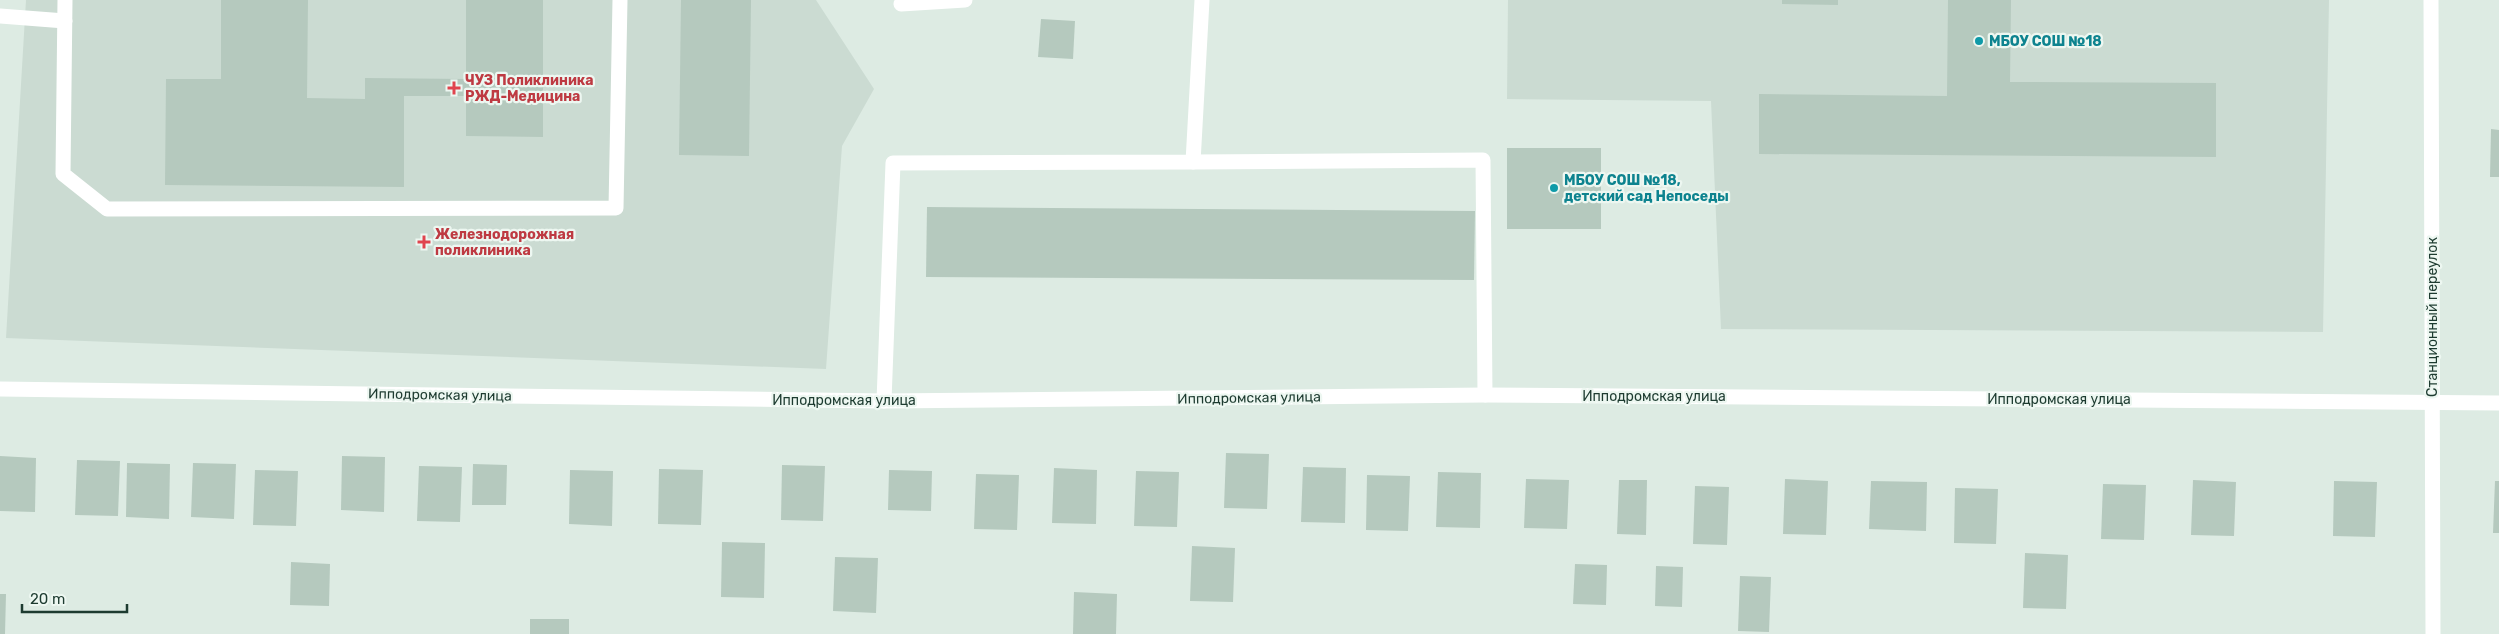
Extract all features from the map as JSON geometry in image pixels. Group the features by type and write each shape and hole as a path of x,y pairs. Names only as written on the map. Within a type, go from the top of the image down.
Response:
{"street":[{"path":"65,0 63,174 106,209 616,208 620,0"},
{"path":"901,4 965,0"},
{"path":"1193,162 1202,0"},
{"name":"Станционный переулок","path":"2431,0 2433,634"},
{"path":"0,16 65,21"},
{"path":"884,401 893,163 1483,160 1485,395"},
{"name":"Ипподромская улица","path":"0,389 884,401 1485,395 2499,403"}],"shaded area":[{"name":"Железнодорожная поликлиника","path":"26,0 816,0 874,89 842,146 826,369 6,338"},
{"path":"1508,0 2329,0 2323,332 1721,329 1711,101 1507,99"}],"building":[{"name":"ЧУЗ Поликлиника РЖД-Медицина","path":"221,0 308,0 307,98 365,99 365,78 466,79 466,0 543,0 543,137 466,136 466,96 404,96 404,187 165,185 166,79 221,79"},
{"path":"681,0 751,0 749,156 679,155"},
{"path":"1782,0 1838,0 1838,5 1782,4"},
{"name":"МБОУ СОШ №18","path":"1948,0 2011,0 2010,82 2216,83 2216,157 1759,154 1759,94 1947,96"},
{"path":"1041,19 1075,21 1073,59 1038,57"},
{"path":"2491,129 2499,130 2499,177 2490,177"},
{"name":"МБОУ СОШ №18, детский сад Непоседы","path":"1507,148 1601,148 1601,229 1507,229"},
{"path":"927,207 1475,211 1474,280 926,277"},
{"path":"1226,453 1269,454 1267,509 1224,508"},
{"path":"0,456 36,458 35,512 0,511"},
{"path":"342,456 385,457 384,512 341,510"},
{"path":"77,460 120,461 118,516 75,515"},
{"path":"127,463 170,464 169,519 126,517"},
{"path":"193,463 236,464 234,519 191,517"},
{"path":"473,464 507,465 506,505 472,505"},
{"path":"782,465 825,466 823,521 781,520"},
{"path":"419,466 462,467 460,522 417,521"},
{"path":"1303,467 1346,468 1345,523 1301,522"},
{"path":"1054,468 1097,470 1096,524 1052,523"},
{"path":"659,469 703,470 701,525 658,524"},
{"path":"255,470 298,471 296,526 253,525"},
{"path":"570,470 613,471 612,526 569,524"},
{"path":"889,470 932,471 931,511 888,510"},
{"path":"1136,471 1179,472 1177,527 1134,526"},
{"path":"1438,472 1481,473 1480,528 1436,527"},
{"path":"976,474 1019,475 1017,530 974,529"},
{"path":"1367,475 1410,476 1408,531 1366,530"},
{"path":"1526,479 1569,480 1567,529 1524,528"},
{"path":"1785,479 1828,481 1826,535 1783,534"},
{"path":"1619,480 1647,480 1646,535 1617,534"},
{"path":"2193,480 2236,482 2234,536 2191,535"},
{"path":"1871,481 1927,482 1926,531 1869,529"},
{"path":"2334,481 2377,482 2375,537 2333,536"},
{"path":"2495,481 2499,481 2499,533 2493,533"},
{"path":"2103,484 2146,485 2144,540 2101,539"},
{"path":"1695,486 1729,487 1727,545 1693,544"},
{"path":"1955,488 1998,489 1996,544 1954,543"},
{"path":"722,542 765,543 764,598 721,597"},
{"path":"1192,546 1235,548 1233,602 1190,601"},
{"path":"2025,553 2068,555 2066,609 2023,608"},
{"path":"835,557 878,558 876,613 833,611"},
{"path":"291,562 330,564 329,606 290,605"},
{"path":"1575,564 1607,565 1606,605 1573,604"},
{"path":"1656,566 1683,567 1682,607 1655,606"},
{"path":"1740,576 1771,577 1769,632 1738,631"},
{"path":"1074,592 1117,594 1116,634 1073,634"},
{"path":"0,594 6,594 5,634 0,634"},
{"path":"530,619 569,619 569,634 530,634"}],"place":[{"name":"МБОУ СОШ №18","path":"1979,41"},
{"name":"ЧУЗ Поликлиника РЖД-Медицина","path":"454,88"},
{"name":"МБОУ СОШ №18, детский сад Непоседы","path":"1554,188"},
{"name":"Железнодорожная поликлиника","path":"424,242"}]}
